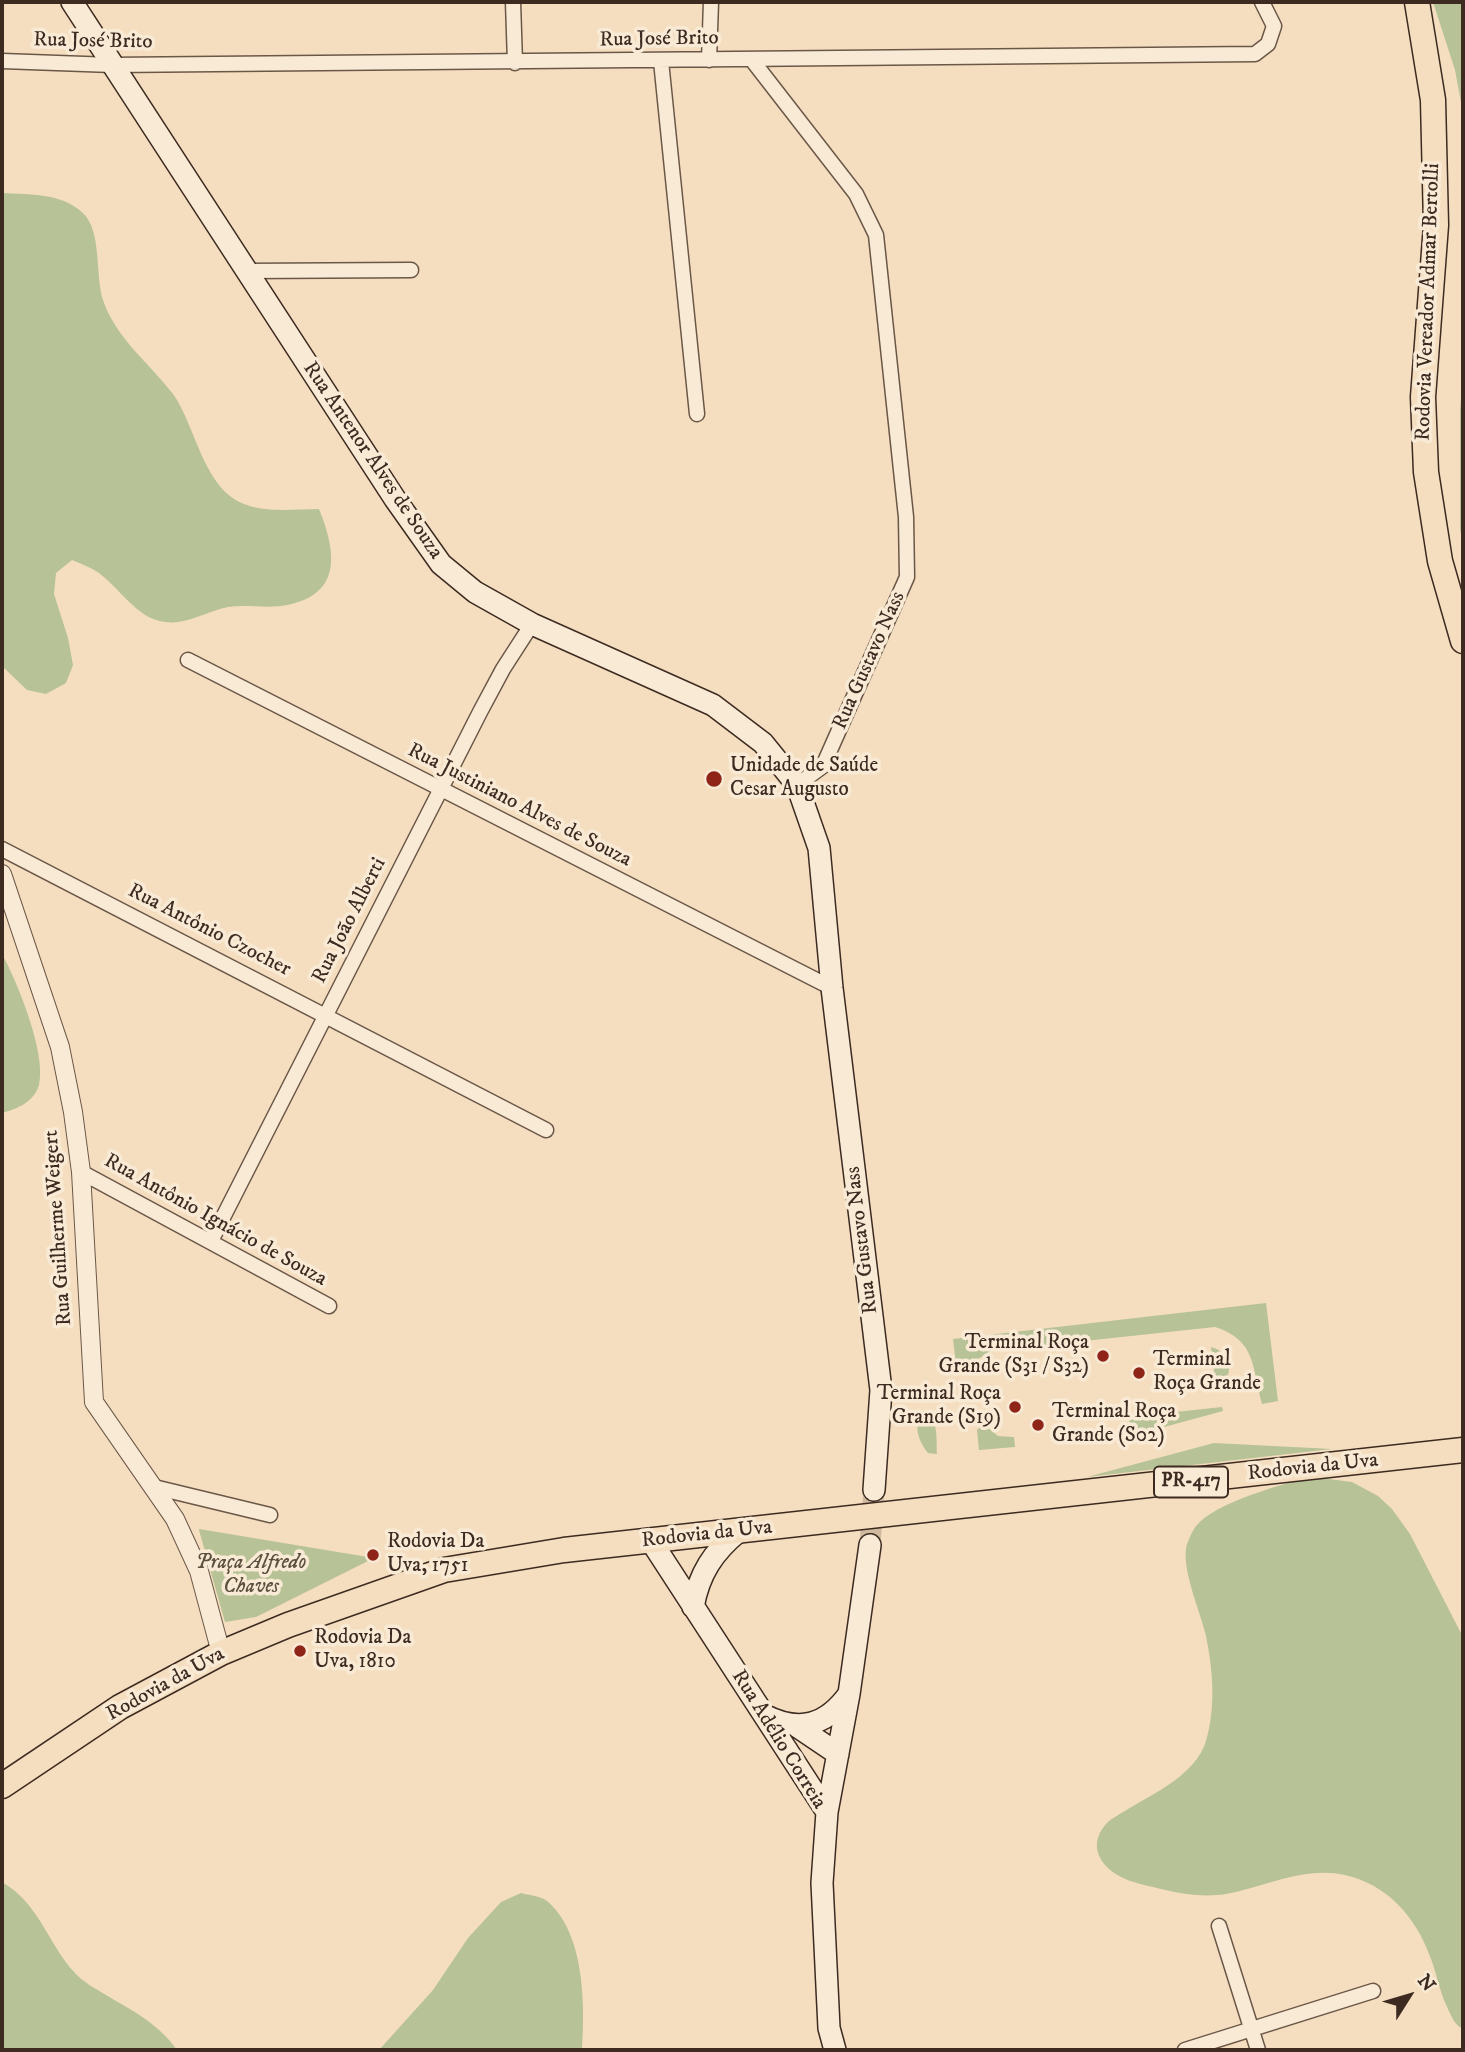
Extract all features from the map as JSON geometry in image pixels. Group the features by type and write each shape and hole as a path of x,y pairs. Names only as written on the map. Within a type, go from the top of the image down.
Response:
{"highway":[{"name":"Rodovia Vereador Admar Bertolli","path":"1417,2 1433,100 1436,225 1423,397 1426,472 1440,561 1463,641"},
{"name":"Rodovia da Uva","path":"2,1786 120,1707 221,1653 302,1619 444,1570 564,1550 1463,1450"}],"main road":[{"name":"Rua Antenor Alves de Souza","path":"72,2 395,499 441,564 475,592 532,624 713,705 763,743 797,785"},
{"name":"Rua Gustavo Nass","path":"797,785 819,848 832,988 881,1390 874,1490"},
{"path":"693,1607 701,1577 708,1564 716,1551 739,1531"},
{"name":"Rua Adélio Correia","path":"651,1541 827,1812 822,1882 829,2028 835,2050"},
{"path":"827,1812 849,1694 870,1545"},
{"path":"795,1726 812,1724 827,1717 840,1707 849,1694"},
{"path":"764,1715 795,1726 838,1754"},
{"path":"789,1754 838,1754"}],"street":[{"path":"513,2 515,63"},
{"path":"709,60 711,2"},
{"name":"Rua José Brito","path":"2,61 112,65 515,63 1255,54 1268,44 1274,26 1262,2"},
{"name":"Rua Gustavo Nass","path":"752,60 856,194 876,236 906,517 907,578 823,766 797,785"},
{"path":"661,61 697,414"},
{"path":"246,271 411,271"},
{"name":"Rua João Alberti","path":"211,1241 497,680 532,624"},
{"name":"Rua Justiniano Alves de Souza","path":"188,660 832,988"},
{"name":"Rua Antônio Czocher","path":"2,849 546,1130"},
{"name":"Rua Guilherme Weigert","path":"2,874 60,1047 73,1112 81,1172 94,1402 175,1519 199,1571 221,1653"},
{"name":"Rua Antônio Ignácio de Souza","path":"81,1172 329,1306"},
{"path":"154,1487 270,1515"},
{"path":"1219,1926 1258,2050"},
{"path":"1185,2050 1373,1991"}],"green space":[{"path":"1433,2 1463,2 1463,113 1455,70"},
{"path":"2,193 55,198 83,213 89,221 96,242 101,290 109,313 124,338 173,394 210,471 230,496 244,504 262,509 319,509 331,555 326,581 318,591 287,605 228,607 189,620 165,622 145,615 104,577 72,560 56,573 54,594 68,638 73,665 66,683 46,694 27,690 2,666"},
{"path":"1463,373 1463,546 1460,529 1460,410"},
{"path":"2,954 29,1018 39,1055 40,1072 39,1085 33,1096 19,1107 2,1113"},
{"path":"1266,1303 1278,1401 1262,1404 1254,1367 1245,1347 1238,1339 1215,1327 991,1351 975,1361 956,1364 953,1339"},
{"path":"1211,1347 1223,1354 1229,1366 1227,1378 1216,1387"},
{"path":"1222,1407 1223,1411 1131,1436 1129,1417"},
{"path":"927,1414 935,1427 937,1454 928,1453 918,1432 919,1422"},
{"path":"983,1424 998,1436 1014,1437 1015,1447 979,1450 977,1430"},
{"path":"1214,1443 1332,1449 1087,1477"},
{"path":"1313,1477 1352,1482 1378,1496 1392,1509 1410,1534 1463,1637 1463,2029 1449,2012 1429,1954 1416,1927 1386,1894 1360,1879 1314,1873 1284,1878 1226,1894 1189,1894 1135,1883 1113,1873 1098,1853 1097,1841 1106,1824 1184,1773 1201,1753 1206,1741 1212,1702 1210,1662 1206,1636 1186,1565 1187,1544 1194,1529 1206,1517 1234,1502 1268,1489"},
{"name":"Praça Alfredo Chaves","path":"199,1529 374,1558 256,1617 225,1622"},
{"path":"2,1882 15,1891 34,1912 78,1976 145,2019 177,2050 2,2050"},
{"path":"521,1893 547,1901 560,1915 569,1931 580,1971 582,2050 379,2050 433,1990 468,1938 501,1902"}],"tunnel":[{"path":"870,1545 874,1490"}],"place":[{"name":"Unidade de Saúde Cesar Augusto","path":"714,779"},
{"name":"Terminal Roça Grande (S31 / S32)","path":"1103,1356"},
{"name":"Terminal Roça Grande","path":"1139,1373"},
{"name":"Terminal Roça Grande (S19)","path":"1015,1407"},
{"name":"Terminal Roça Grande (S02)","path":"1038,1425"},
{"name":"Rodovia Da Uva, 1751","path":"373,1555"},
{"name":"Rodovia Da Uva, 1810","path":"300,1651"}]}
